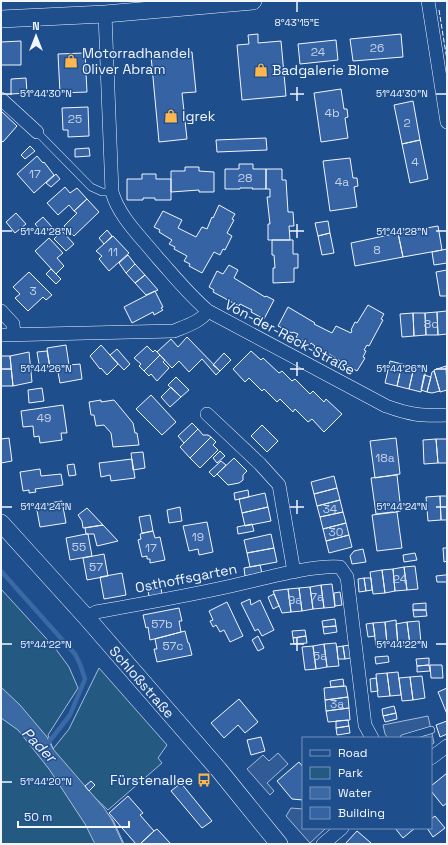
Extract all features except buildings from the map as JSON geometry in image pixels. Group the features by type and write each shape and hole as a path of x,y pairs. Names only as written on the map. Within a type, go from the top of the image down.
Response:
{"street":[{"path":"1,19 105,14 253,1"},
{"path":"428,1 447,122"},
{"name":"Von-der-Reck-Straße","path":"105,14 112,192 114,200 130,225 194,299 208,311 386,406 419,416 447,415"},
{"path":"1,99 37,132"},
{"name":"Von-der-Reck-Straße","path":"1,310 13,324 7,334"},
{"name":"Von-der-Reck-Straße","path":"7,334 174,331 194,323 208,311"},
{"path":"207,414 260,464 279,485 294,572"},
{"name":"Schloßstraße","path":"1,523 87,618 239,794 279,844"},
{"name":"Osthoffsgarten","path":"87,618 96,612 180,597 294,572 329,566 340,568 347,577 365,725 371,737"},
{"path":"432,757 447,746"},
{"path":"322,844 341,829"}],"lane":[{"path":"37,132 91,187 102,192 112,192"},
{"path":"407,737 431,730"}],"green space":[{"path":"1,589 55,648 69,667 78,688 48,735 53,749 69,729 99,668 167,745 158,758 162,763 108,810 92,795 113,820 124,844 1,844"}],"shaded area":[{"path":"428,716 434,743 432,744 432,737 387,737 383,725"},
{"path":"278,753 288,764 267,783 274,791 270,795 247,769 263,755 269,761"},
{"path":"291,808 302,809 302,829 325,829 310,843 286,816"}],"water":[{"name":"Pader","path":"1,687 20,705 47,737 53,749 104,808 112,820 123,844 95,844 85,824 49,769 18,730 1,718"}],"waterway":[{"name":"Pader","path":"1,571 75,654 85,679 70,715 45,745"}],"fence":[{"path":"439,10 447,60"}],"place":[{"name":"Motorradhandel Oliver Abram","path":"71,61"},
{"name":"Badgalerie Blome","path":"261,70"},
{"name":"Igrek","path":"171,116"},
{"name":"Fürstenallee","path":"204,780"}]}
